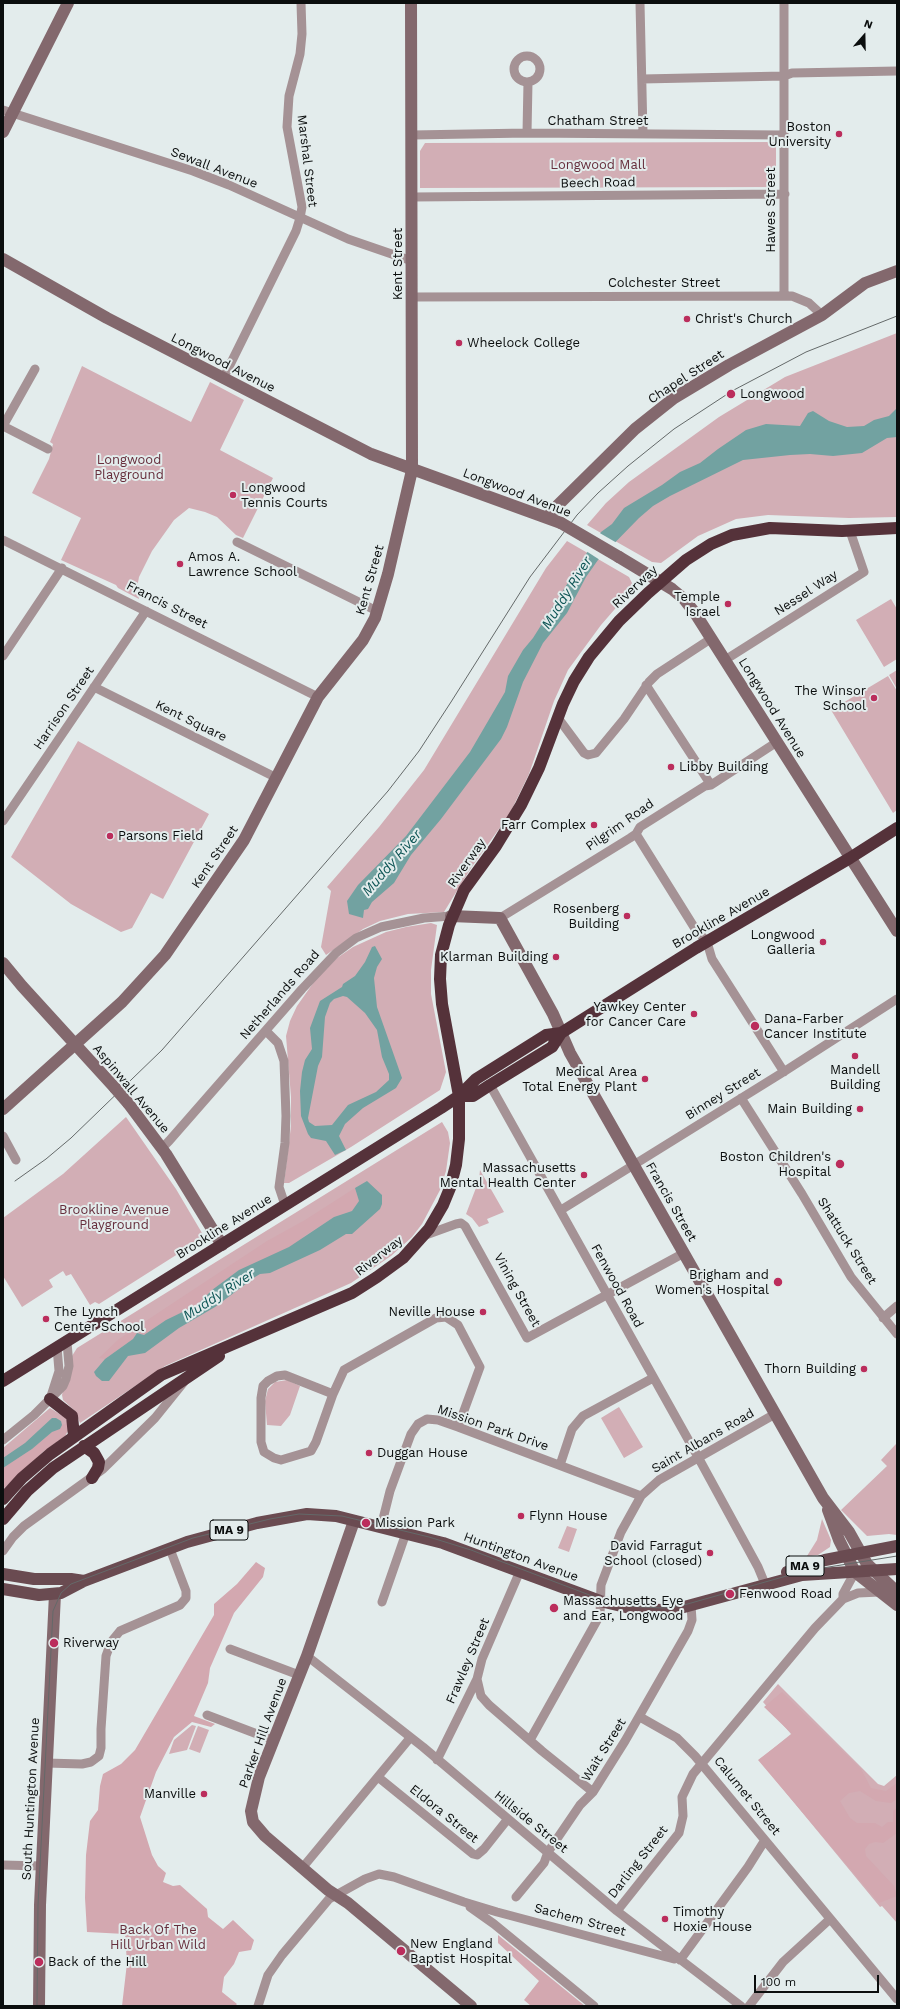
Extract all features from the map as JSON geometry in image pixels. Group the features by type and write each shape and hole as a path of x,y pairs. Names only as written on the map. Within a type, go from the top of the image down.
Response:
{"highway":[{"name":"Riverway","path":"3,1499 32,1468 74,1436 161,1375 240,1342 364,1286 403,1258 422,1237 443,1205 453,1177 459,1139 459,1096 443,1009 440,979 442,950 451,916 464,890 496,846 517,813 539,768 574,681 589,657 630,610 660,582 705,547 722,538 737,533 770,528 850,531 897,528"},
{"name":"Brookline Avenue","path":"3,1381 459,1096 471,1081 546,1036 561,1033 707,942 850,858 897,828"},
{"name":"Brookline Avenue","path":"459,1096 473,1096 552,1047 561,1033"},
{"name":"Riverway","path":"3,1519 38,1480 84,1446 240,1342"},
{"path":"50,1399 72,1416 74,1436"},
{"path":"84,1446 94,1453 98,1462 98,1468 92,1478"}],"main road":[{"path":"3,132 7,112 68,3"},
{"name":"Kent Street","path":"3,1109 128,996 165,955 244,840 318,697 363,640 377,611 412,470 411,3"},
{"name":"Longwood Avenue","path":"3,259 71,299 223,379 371,454 561,523 660,582 684,599 712,638 897,932"},
{"path":"822,315 865,283 897,270"},
{"name":"Chapel Street","path":"547,518 635,429 674,398 729,365 822,315"},
{"path":"451,916 500,918"},
{"name":"Francis Street","path":"500,918 554,1014 561,1033 634,1165 823,1498 855,1572"},
{"name":"Aspinwall Avenue","path":"3,963 128,1102 162,1148 222,1245"},
{"name":"Francis Street","path":"823,1498 849,1532 867,1564 897,1592"},
{"name":"Huntington Avenue","path":"3,1589 39,1594 55,1594 84,1581 170,1549 229,1530 292,1516 328,1515 406,1533 456,1547 600,1601 627,1608 663,1610 692,1605 765,1584 805,1575 897,1569"},
{"name":"Parker Hill Avenue","path":"354,1521 307,1656 255,1792 251,1811 253,1822 265,1836 328,1890 471,2006"},
{"name":"Huntington Avenue","path":"765,1584 786,1572 847,1556 897,1546"},
{"path":"855,1572 897,1605"},
{"name":"Huntington Avenue","path":"3,1574 22,1578 71,1579 84,1581"},
{"path":"22,1578 46,1586 55,1594 59,1587 71,1579"},
{"name":"South Huntington Avenue","path":"39,2006 46,1763 55,1594"}],"street":[{"name":"Marshal Street","path":"223,379 296,231 300,218 302,207 286,127 289,96 300,54 302,34 301,3"},
{"path":"640,3 643,134"},
{"name":"Hawes Street","path":"784,3 784,296"},
{"path":"642,79 784,76 792,73 897,71"},
{"path":"527,134 528,82"},
{"name":"Sewall Avenue","path":"7,112 193,171 229,185 348,239 412,261"},
{"name":"Chatham Street","path":"412,135 784,135"},
{"name":"Beech Road","path":"412,197 785,194"},
{"name":"Colchester Street","path":"412,297 784,296 800,299 809,304 822,315"},
{"path":"35,369 3,426 48,449"},
{"name":"Nessel Way","path":"725,660 864,572 850,531"},
{"name":"Francis Street","path":"3,540 62,568 318,697"},
{"path":"237,542 377,611"},
{"path":"3,656 62,568"},
{"name":"Harrison Street","path":"3,821 146,611"},
{"path":"558,718 584,753 596,753 624,719 646,685 657,674 712,638"},
{"path":"646,685 711,785"},
{"name":"Kent Square","path":"94,686 277,778"},
{"name":"Pilgrim Road","path":"500,918 636,834 640,827 705,786 711,785 777,742"},
{"path":"636,834 693,925 707,942 712,959 784,1072"},
{"name":"Netherlands Road","path":"162,1148 169,1142 328,959 356,938 378,928 401,921 451,916"},
{"name":"Binney Street","path":"561,1210 784,1072 897,999"},
{"path":"266,1031 278,1043 284,1061 286,1100 285,1143 279,1191 285,1205"},
{"name":"Fenwood Road","path":"490,1085 698,1457 758,1566 765,1584"},
{"name":"Shattuck Street","path":"741,1098 802,1194 851,1278 897,1334"},
{"path":"3,1136 16,1160"},
{"name":"Vining Street","path":"422,1237 461,1223 470,1234 527,1338 684,1253"},
{"path":"883,1318 897,1306"},
{"path":"333,1394 285,1375 277,1376 268,1381 262,1389 261,1398 261,1442 264,1452 281,1460 311,1451 316,1442 333,1394 346,1368 436,1318 446,1317 458,1325 480,1367 458,1427"},
{"path":"3,1440 29,1420 50,1399 59,1371 62,1344"},
{"path":"3,1550 13,1536 24,1526 92,1478 148,1426 189,1376"},
{"path":"560,1465 572,1429 583,1416 653,1378"},
{"name":"Saint Albans Road","path":"530,1740 600,1615 601,1585 615,1545 641,1496 659,1480 775,1414"},
{"name":"Mission Park Drive","path":"381,1527 390,1491 411,1434 416,1426 423,1421 432,1419 458,1427 641,1496"},
{"path":"382,1602 406,1533"},
{"path":"46,1763 82,1764 91,1762 99,1756 102,1748 100,1729 106,1656 111,1642 120,1631 177,1606 186,1598 186,1592 170,1549"},
{"name":"Frawley Street","path":"437,1760 477,1678 482,1659 520,1571"},
{"name":"Calumet Street","path":"855,1572 843,1594 843,1599 815,1628 702,1763 897,1999"},
{"path":"843,1599 858,1593 880,1592"},
{"name":"Wait Street","path":"516,1897 544,1863 548,1852 580,1805 593,1792 640,1717 690,1628 692,1620 692,1605"},
{"path":"230,1649 299,1675"},
{"name":"Hillside Street","path":"307,1656 437,1760 617,1911 741,2006"},
{"path":"477,1678 481,1696 489,1705 593,1792"},
{"path":"207,1715 274,1740"},
{"path":"640,1717 677,1738 702,1763"},
{"path":"303,1867 410,1738"},
{"name":"Darling Street","path":"617,1911 679,1833 683,1816 682,1797 693,1774 702,1763"},
{"name":"Eldora Street","path":"378,1777 473,1854 477,1855 484,1849 507,1820"},
{"path":"680,1960 748,1867 765,1840"},
{"path":"3,1865 42,1866"},
{"name":"Sachem Street","path":"258,2006 268,1975 329,1899 337,1896 365,1879 379,1874 394,1877 464,1902 680,1960"},
{"path":"464,1902 494,1924 594,2006"},
{"path":"749,2006 783,1962 830,1919"}],"green space":[{"name":"Longwood Mall","path":"776,142 776,187 420,188 420,151 425,143"},
{"path":"897,333 897,517 849,518 768,515 736,519 698,536 661,563 652,562 587,525 606,503 629,482 719,417 785,377"},
{"name":"Longwood Playground","path":"82,366 191,422 210,382 244,400 220,450 273,478 243,538 236,535 217,517 205,512 189,508 174,520 152,551 139,577 137,588 139,599 118,588 116,585 61,560 81,518 32,493 49,459 53,444 50,442"},
{"path":"567,541 629,577 634,587 601,625 568,670 554,701 529,774 509,815 471,868 444,912 408,914 380,921 363,929 326,955 321,947 331,891 327,887 379,827 424,770 546,568"},
{"path":"891,599 897,609 897,659 884,667 856,620"},
{"path":"897,670 897,689 889,675"},
{"path":"888,676 897,691 897,810 893,813 831,710"},
{"name":"Parsons Field","path":"78,741 209,814 163,899 151,893 132,928 121,932 71,904 11,857"},
{"path":"431,923 437,925 431,970 431,994 446,1072 440,1090 351,1147 289,1183 284,1183 291,1126 291,1097 286,1036 290,1021 297,1006 316,979 337,958 353,947 386,932"},
{"name":"Brookline Avenue Playground","path":"126,1117 176,1189 202,1233 203,1238 99,1304 95,1302 90,1305 71,1274 66,1276 63,1271 49,1280 53,1287 22,1307 3,1276 3,1218 63,1174"},
{"path":"442,1122 448,1132 450,1143 446,1171 440,1190 422,1224 412,1237 391,1256 351,1283 165,1366 80,1423 75,1411 63,1400 62,1395 72,1356 77,1348"},
{"path":"480,1170 504,1212 487,1219 489,1223 479,1227 472,1218 466,1214 479,1180"},
{"path":"355,1188 359,1201 352,1211 334,1217 304,1236 299,1242 258,1263 239,1270 212,1290 197,1305 166,1320 144,1335 137,1333 133,1339 105,1359 99,1358 119,1339 167,1307 267,1241 305,1220"},
{"path":"287,1380 300,1386 290,1415 281,1426 267,1425 265,1401 268,1389 275,1382"},
{"path":"619,1407 643,1447 624,1458 601,1418"},
{"path":"50,1408 66,1418 68,1423 65,1436 44,1451 3,1489 3,1448"},
{"path":"68,1423 68,1431 65,1436 44,1451 3,1489 3,1468 32,1449 52,1432 60,1429 62,1425"},
{"path":"896,1444 897,1535 889,1534 867,1536 841,1510 887,1466 881,1460"},
{"path":"822,1519 831,1540 830,1547 818,1555 807,1556 817,1540"},
{"path":"567,1526 577,1529 569,1552 558,1548"},
{"name":"Back Of The Hill Urban Wild","path":"256,1562 265,1568 263,1577 234,1613 210,1668 208,1683 194,1716 215,1724 211,1727 192,1722 174,1737 156,1772 140,1817 152,1855 158,1866 166,1873 163,1882 173,1886 180,1885 207,1909 208,1917 223,1929 233,1920 254,1940 251,1950 239,1952 234,1964 224,1977 222,1992 237,2004 235,2006 122,2006 127,1963 125,1934 87,1932 85,1898 86,1855 90,1821 98,1810 100,1786 103,1774 121,1764 135,1750 214,1615 214,1604 237,1584"},
{"path":"778,1684 878,1784 884,1786 897,1775 897,1923 882,1906 880,1907 759,1760 791,1734 763,1702"},
{"path":"782,1692 861,1769 871,1788 886,1791 897,1783 897,1799 891,1803 876,1801 860,1791 849,1793 840,1801 850,1818 857,1823 875,1823 882,1827 888,1822 893,1822 893,1811 897,1808 897,1833 883,1843 875,1842 869,1844 865,1849 866,1856 894,1886 897,1896 879,1903 758,1760 792,1734 764,1707"},
{"path":"192,1725 196,1726 187,1750 169,1754 174,1740"},
{"path":"198,1726 209,1730 200,1753 189,1749"},
{"path":"498,1935 585,2006 531,2006 524,2000 539,1981 498,1943"}],"water":[{"name":"Muddy River","path":"897,408 897,437 887,438 862,453 833,456 810,454 790,455 743,460 670,496 653,506 639,518 598,560 586,577 567,613 543,643 523,682 507,727 501,739 441,819 411,855 394,883 372,902 368,909 364,910 363,918 349,914 347,901 358,885 406,836 470,752 505,692 508,676 523,650 533,638 595,540 601,532 612,524 624,508 662,485 680,472 700,463 746,430 766,424 800,426 808,413 813,411 829,421 847,427 864,426 874,420 889,416"},
{"path":"375,946 382,959 377,967 374,978 377,1007 402,1078 396,1088 363,1108 345,1124 339,1136 346,1150 335,1155 326,1141 311,1138 308,1134 301,1116 300,1091 302,1072 305,1060 312,1049 310,1028 320,1001 342,987 343,984 355,976 365,962 372,947","holes":["343,996 347,997 365,1013 377,1030 382,1057 389,1074 389,1080 376,1092 348,1105 332,1125 315,1126 309,1122 308,1118 318,1066 322,1057 325,1017 330,1003 334,999"]},
{"name":"Muddy River","path":"367,1181 382,1195 382,1204 380,1209 352,1234 346,1234 320,1250 270,1273 260,1274 255,1277 215,1307 179,1328 145,1353 128,1356 109,1381 102,1381 96,1376 94,1372 105,1359 133,1339 137,1333 144,1335 166,1320 197,1305 212,1290 239,1270 289,1247 334,1217 352,1211 359,1201 355,1188"},
{"path":"52,1418 56,1418 61,1421 62,1425 60,1429 52,1432 32,1449 3,1468 3,1458 25,1443"}],"pier":[{"path":"598,532 617,543 600,560 586,551"}],"tram line":[{"path":"15,1181 46,1159 71,1138 162,1050 388,791 419,751 530,577 577,515 598,493 628,466 674,429 732,391 806,352 897,316"},
{"path":"37,2006 38,1905 53,1611 61,1593 71,1584 193,1538 270,1519 299,1514 342,1516 429,1537 471,1550 600,1599 620,1605 641,1607 663,1608 684,1605 804,1571 897,1556"}],"place":[{"name":"Boston University","path":"839,134"},
{"name":"Christ's Church","path":"687,319"},
{"name":"Wheelock College","path":"459,343"},
{"name":"Longwood","path":"731,394"},
{"name":"Longwood Tennis Courts","path":"233,495"},
{"name":"Amos A. Lawrence School","path":"180,564"},
{"name":"Temple Israel","path":"728,604"},
{"name":"The Winsor School","path":"874,698"},
{"name":"Libby Building","path":"671,767"},
{"name":"Farr Complex","path":"594,825"},
{"name":"Parsons Field","path":"110,836"},
{"name":"Rosenberg Building","path":"627,916"},
{"name":"Longwood Galleria","path":"823,942"},
{"name":"Klarman Building","path":"556,957"},
{"name":"Yawkey Center for Cancer Care","path":"694,1014"},
{"name":"Dana-Farber Cancer Institute","path":"755,1026"},
{"name":"Mandell Building","path":"855,1056"},
{"name":"Medical Area Total Energy Plant","path":"645,1079"},
{"name":"Main Building","path":"860,1109"},
{"name":"Boston Children's Hospital","path":"840,1164"},
{"name":"Massachusetts Mental Health Center","path":"584,1175"},
{"name":"Brigham and Women's Hospital","path":"778,1282"},
{"name":"Neville House","path":"483,1312"},
{"name":"The Lynch Center School","path":"46,1319"},
{"name":"Thorn Building","path":"864,1369"},
{"name":"Duggan House","path":"369,1453"},
{"name":"Flynn House","path":"521,1516"},
{"name":"Mission Park","path":"366,1523"},
{"name":"David Farragut School (closed)","path":"710,1553"},
{"name":"Fenwood Road","path":"730,1594"},
{"name":"Massachusetts Eye and Ear, Longwood","path":"554,1608"},
{"name":"Riverway","path":"54,1643"},
{"name":"Manville","path":"204,1794"},
{"name":"Timothy Hoxie House","path":"665,1919"},
{"name":"New England Baptist Hospital","path":"401,1951"},
{"name":"Back of the Hill","path":"39,1962"}]}
